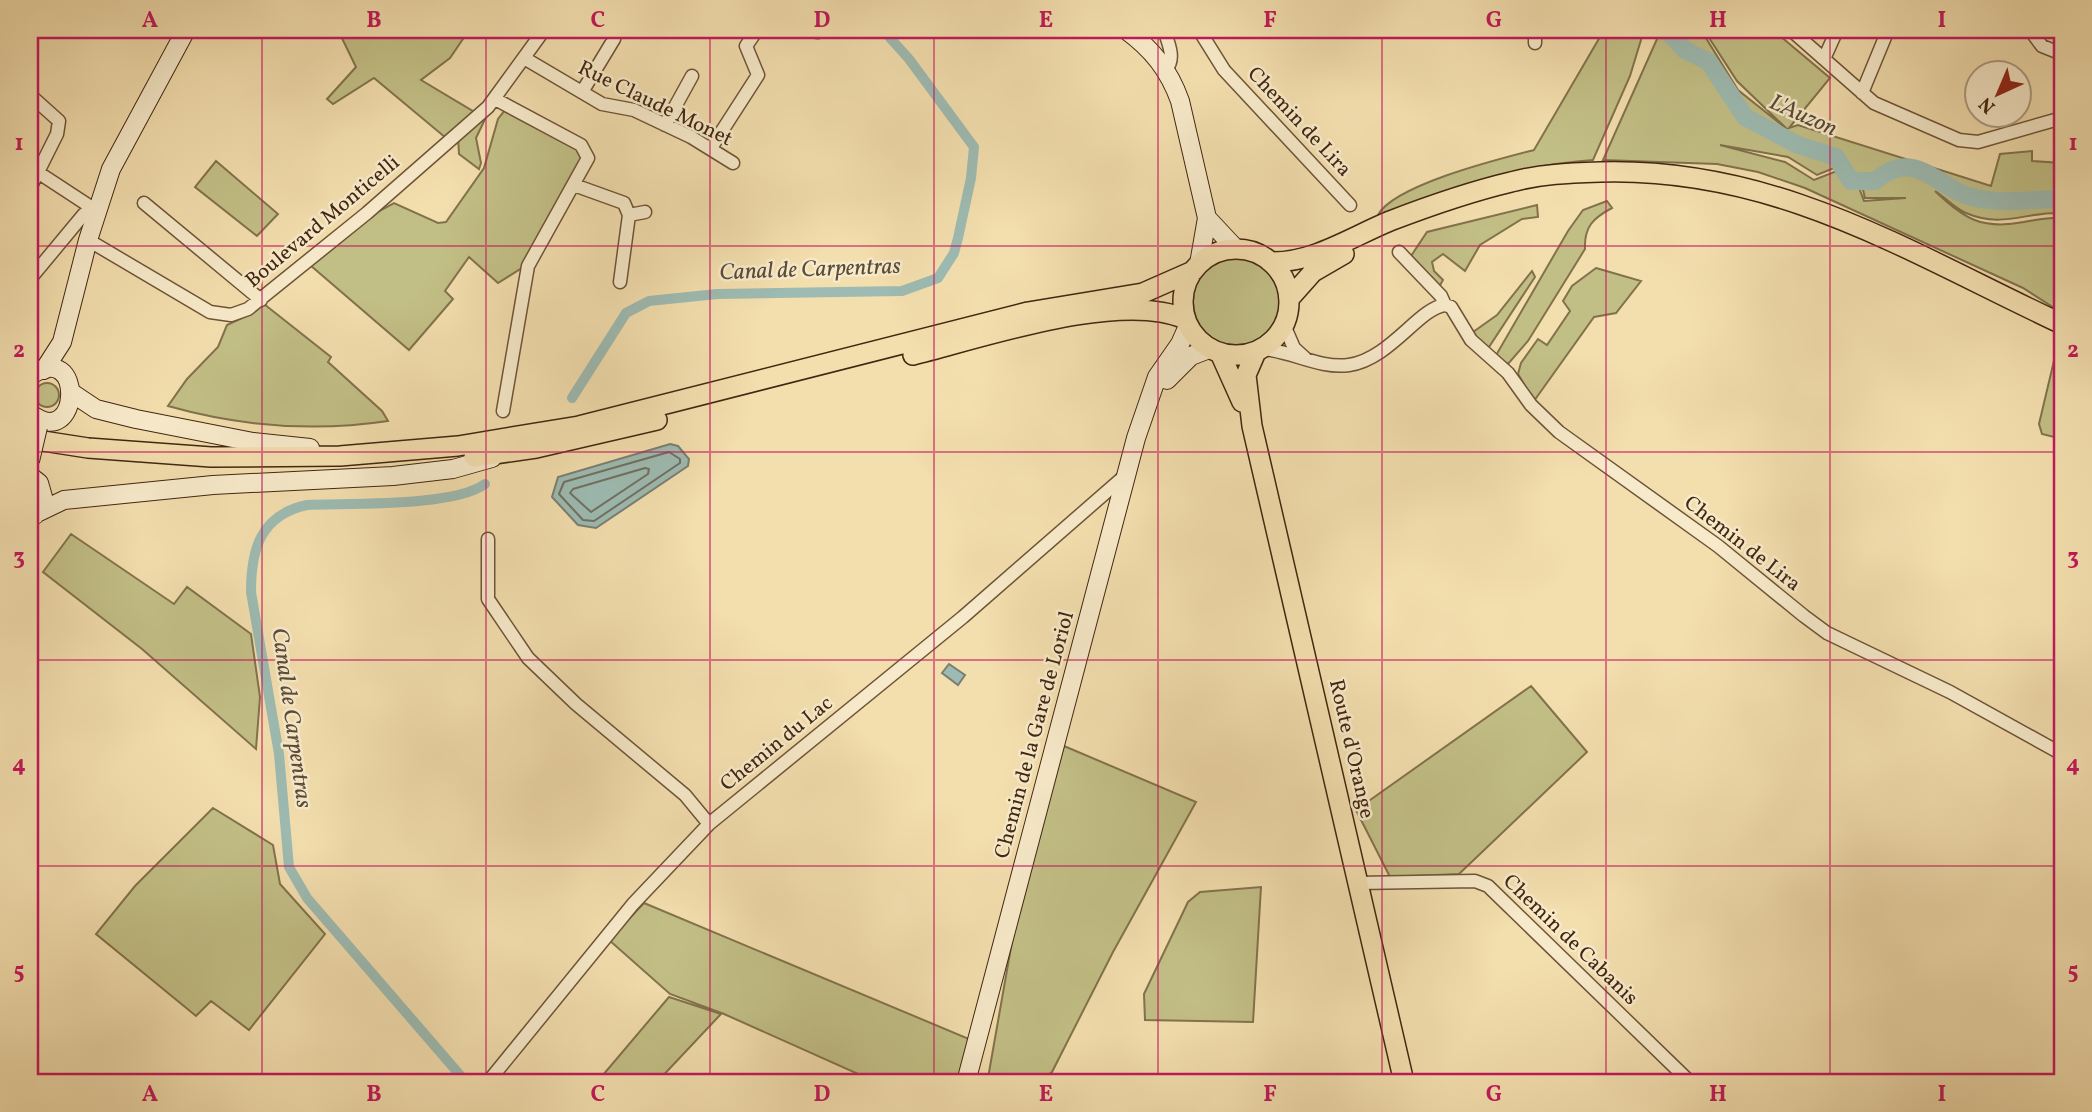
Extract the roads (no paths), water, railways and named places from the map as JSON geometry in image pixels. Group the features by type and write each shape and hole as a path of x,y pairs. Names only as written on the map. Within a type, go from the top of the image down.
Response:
{"main road":[{"path":"186,30 119,150 97,211 62,342 64,376 72,393 96,409 253,442 288,447 408,451"},
{"path":"1126,30 1152,52 1166,69 1180,101 1207,218 1236,249"},
{"path":"1271,262 1291,261 1312,255 1413,213 1514,181 1552,174 1637,171 1725,181 1809,206 2062,324"},
{"path":"1289,299 1303,281 1324,265 1441,214 1494,197 1556,185 1633,183 1725,194 1769,205 1879,249 2062,337"},
{"path":"1186,323 1184,289 1207,218"},
{"path":"30,453 155,466 271,470 384,466 510,452 605,433 1054,320 1132,311 1167,313 1186,323 1214,351 1244,355 1259,351 1284,325 1289,299 1284,278 1271,262 1260,255 1236,249 1223,250 1191,270 1143,293 1028,312 579,426 458,446 340,456 211,457 88,448 34,425"},
{"name":"Chemin de la Gare de Loriol","path":"966,1082 1128,473 1157,377 1180,344 1186,323"},
{"path":"37,373 62,342"},
{"name":"Chemin de la Gare de Loriol","path":"1150,401 1184,362 1214,351"},
{"name":"Route d'Orange","path":"1214,351 1252,426"},
{"name":"Route d'Orange","path":"1259,351 1246,375 1252,426 1404,1082"},
{"path":"37,373 64,376"},
{"path":"34,425 66,412 72,393"},
{"path":"30,461 34,425"},
{"path":"34,515 64,500 213,485 393,476 453,469 510,452"},
{"path":"30,476 42,490 34,515"}],"street":[{"name":"Boulevard Monticelli","path":"88,240 221,316 248,309 367,213 495,99 544,30"},
{"path":"582,92 614,39 608,30"},
{"path":"710,148 758,75 746,46 757,30"},
{"path":"1164,30 1171,54 1171,63 1166,69"},
{"name":"Chemin de Lira","path":"1199,30 1224,70 1350,205"},
{"path":"1791,30 1862,93 1891,113 1970,142 2062,118"},
{"path":"1824,59 1837,30"},
{"path":"1862,93 1888,30"},
{"path":"2030,30 2042,46 2062,54"},
{"name":"Rue Claude Monet","path":"523,58 602,104 634,110 710,148 733,163"},
{"path":"665,125 692,76"},
{"path":"30,95 59,121 57,134 30,188"},
{"path":"495,99 581,145 588,158 528,266 503,411"},
{"path":"39,173 97,211"},
{"path":"574,185 624,203 629,215 620,282"},
{"path":"144,203 261,300"},
{"path":"30,279 84,214 97,211"},
{"path":"629,215 645,212"},
{"name":"Chemin de Lira","path":"1399,252 1441,296 1445,305 1457,313 1481,351 1508,373 1531,405 1580,450 1718,546 1827,633 1950,692 2062,754"},
{"path":"1259,351 1305,358 1331,366 1361,362 1389,346 1434,308 1445,305"},
{"path":"1284,325 1294,348 1305,358"},
{"name":"Chemin du Lac","path":"488,1082 633,904 709,824 964,617 1128,473"},
{"path":"488,539 488,600 528,658 576,705 685,795 709,824"},
{"name":"Chemin de Cabanis","path":"1358,883 1475,881 1488,886 1690,1082"}],"water":[{"path":"670,444 678,446 689,459 688,466 596,528 578,525 552,497 558,477"},
{"path":"949,664 965,675 958,685 942,673"}],"waterway":[{"name":"Canal de Carpentras","path":"572,398 626,313 649,301 717,294 902,291 938,278 954,253 971,178 974,147 909,59 883,30"},
{"name":"L'Auzon","path":"1666,30 1685,50 1709,62 1745,117 1798,145 1836,157 1851,181 1875,181 1890,171 1903,167 1915,168 1976,198 2007,201 2062,199"},
{"name":"Canal de Carpentras","path":"466,1082 307,898 289,867 279,754 251,592 251,577 261,536 278,517 291,510 307,505 373,504 450,497 485,484"}]}
